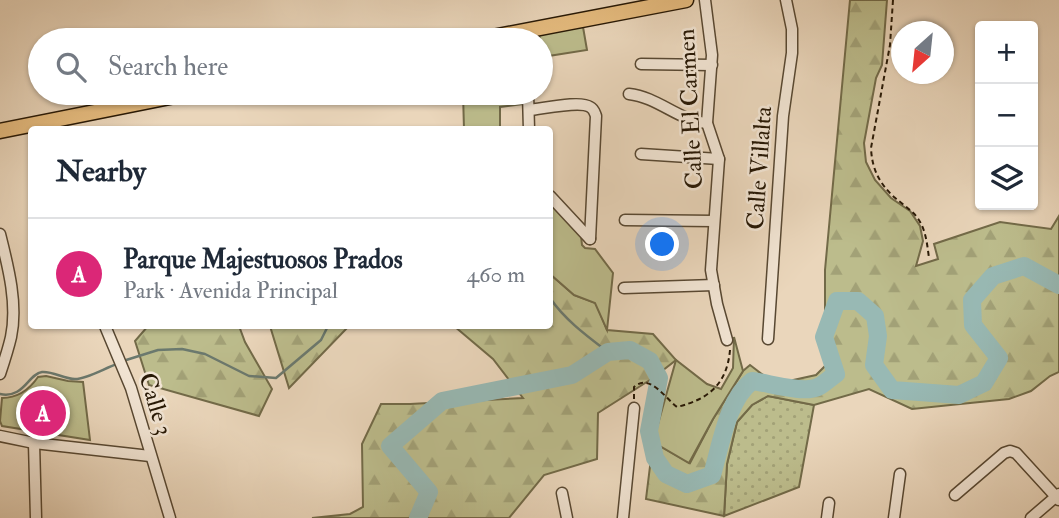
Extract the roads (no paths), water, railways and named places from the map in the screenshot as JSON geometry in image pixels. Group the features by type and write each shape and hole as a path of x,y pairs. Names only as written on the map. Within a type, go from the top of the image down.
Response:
{"main road":[{"path":"550,28 630,5 686,0"},
{"path":"0,131 130,105"}],"street":[{"name":"Calle El Carmen","path":"705,0 712,65 707,123 719,159 711,256 714,285 727,340"},
{"name":"Calle Villalta","path":"768,339 783,116 792,53 792,29 786,0"},
{"path":"641,64 712,65"},
{"path":"629,94 643,95 695,122 707,123"},
{"path":"529,110 583,104 592,108 596,116 590,239 553,199"},
{"path":"529,105 529,126"},
{"path":"641,154 719,159"},
{"path":"625,220 714,221"},
{"path":"0,234 11,286 13,313 12,335 0,374"},
{"path":"624,288 714,285"},
{"name":"Calle 3","path":"107,329 131,388 170,518"},
{"path":"625,518 634,408"},
{"path":"0,436 34,443 150,456"},
{"path":"34,443 36,518"},
{"path":"955,495 1004,453 1010,451 1016,453 1058,497 1031,518"},
{"path":"894,518 900,474"},
{"path":"562,493 567,518"},
{"path":"827,518 829,503"}],"waterway":[{"path":"418,518 429,492 390,446 442,401 572,375 608,352 630,350 650,361 659,378 649,431 655,458 666,474 687,484 712,475 736,399 752,381 795,389 812,389 836,374 824,337 837,301 858,301 875,316 878,336 874,365 892,390 959,395 984,383 999,358 973,325 972,300 993,276 1024,266 1059,285"},
{"path":"553,302 569,321 608,352"},
{"path":"123,361 158,350 182,349 205,354 249,376 276,378 321,340 326,329"},
{"path":"0,394 15,393 42,372 80,379 117,364"}],"place":[{"name":"Parque Majestuosos Prados","path":"43,413"}]}
